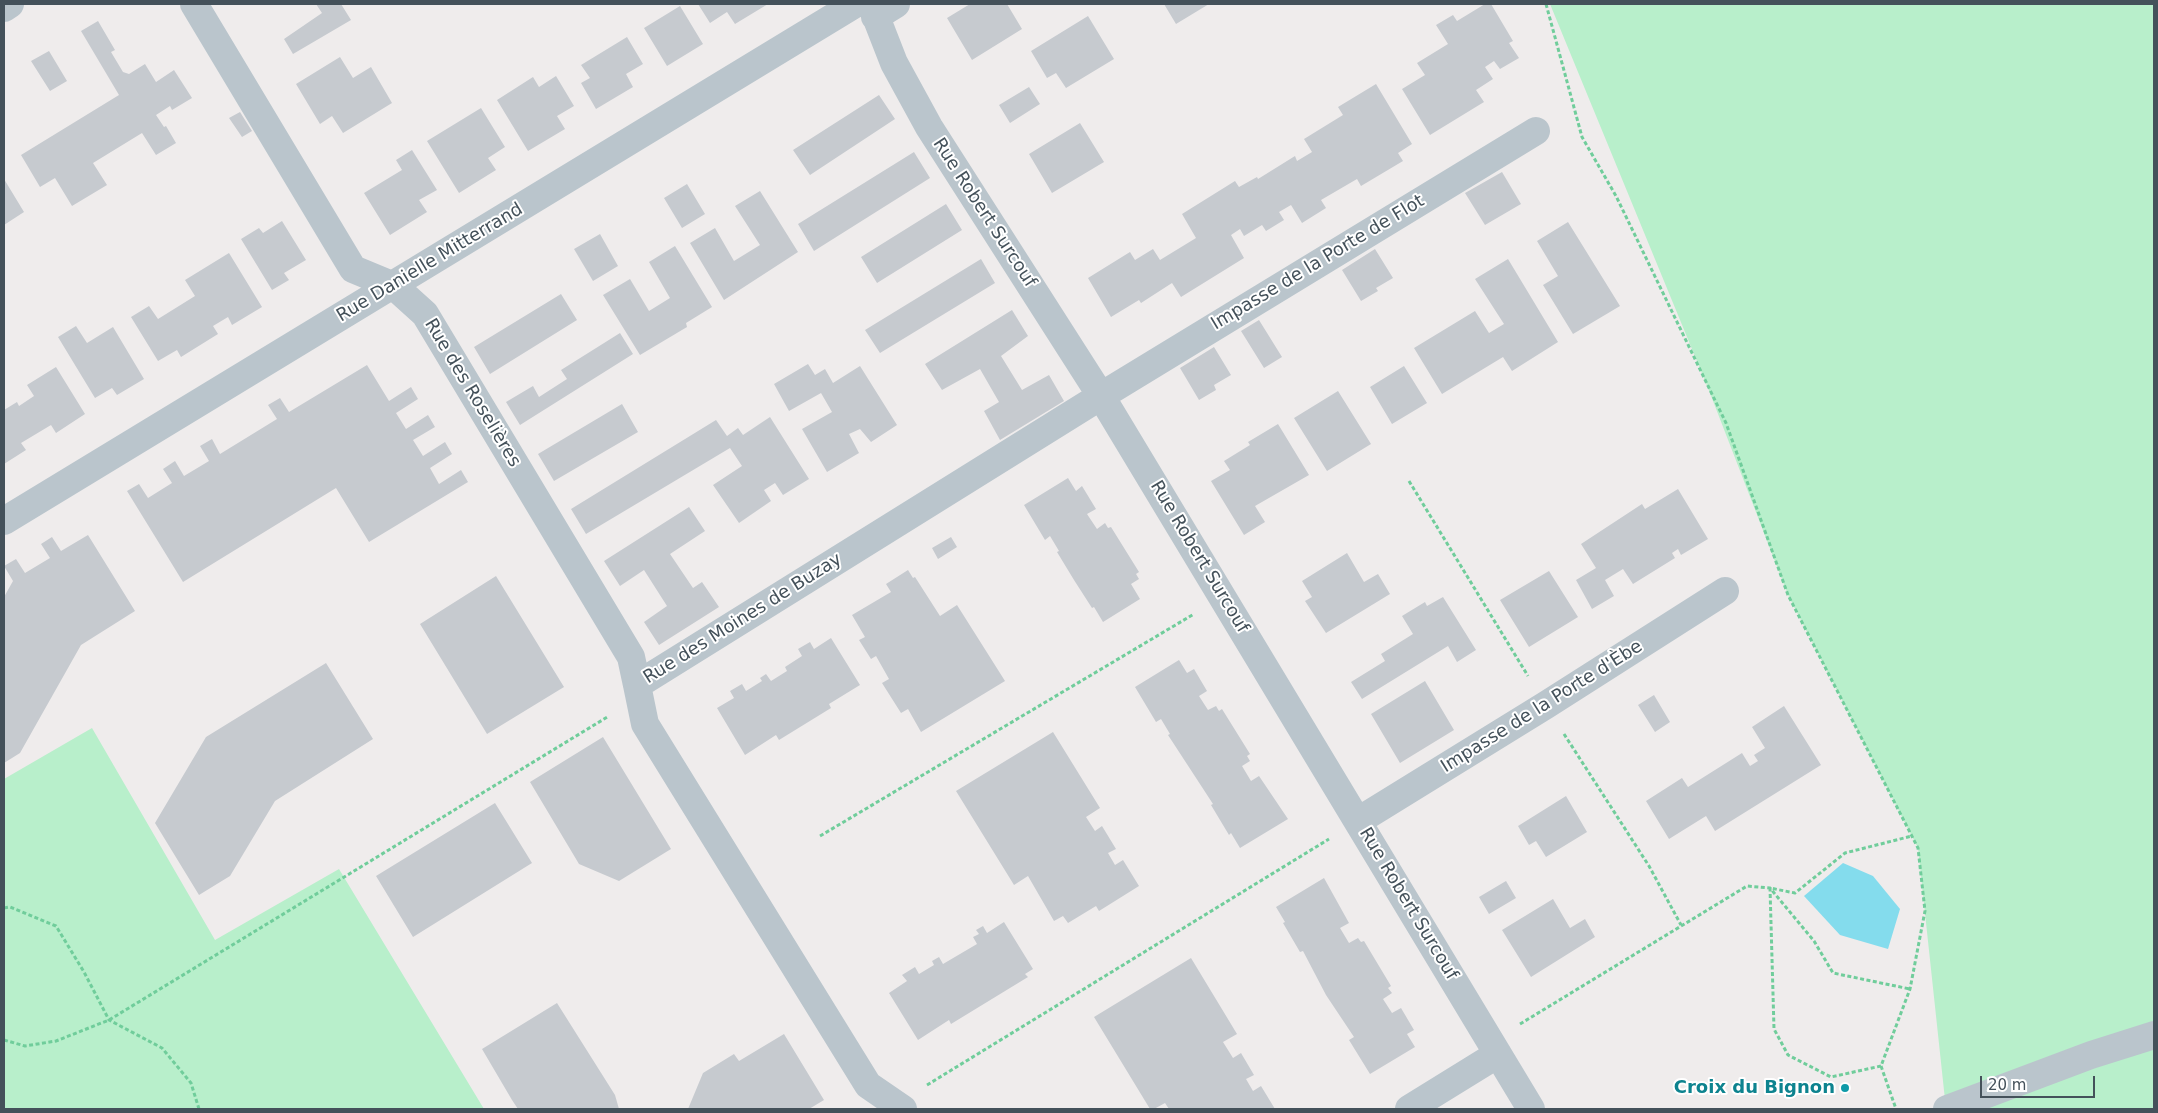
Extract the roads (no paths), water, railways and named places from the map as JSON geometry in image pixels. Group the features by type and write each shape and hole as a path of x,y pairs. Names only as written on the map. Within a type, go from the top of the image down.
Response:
{"street":[{"path":"4,8 10,4"},
{"name":"Rue des Roselières","path":"194,4 353,269 394,286 424,314 435,331 631,657 638,691"},
{"name":"Rue Danielle Mitterrand","path":"4,521 394,286 874,7"},
{"name":"Rue Robert Surcouf","path":"874,7 894,63 929,128 1101,396 1531,1109"},
{"name":"Impasse de la Porte de Flot","path":"1101,396 1536,131"},
{"name":"Rue des Moines de Buzay","path":"899,1107 868,1085 645,724 638,691 1101,396"},
{"name":"Impasse de la Porte d'Èbe","path":"1358,821 1546,706 1725,591"},
{"path":"1946,1109 2091,1055 2154,1035"},
{"path":"1409,1109 1494,1048"}],"water":[{"path":"1843,863 1873,876 1900,909 1888,949 1840,935 1804,896"}],"place":[{"name":"Croix du Bignon","path":"1845,1088"}]}
